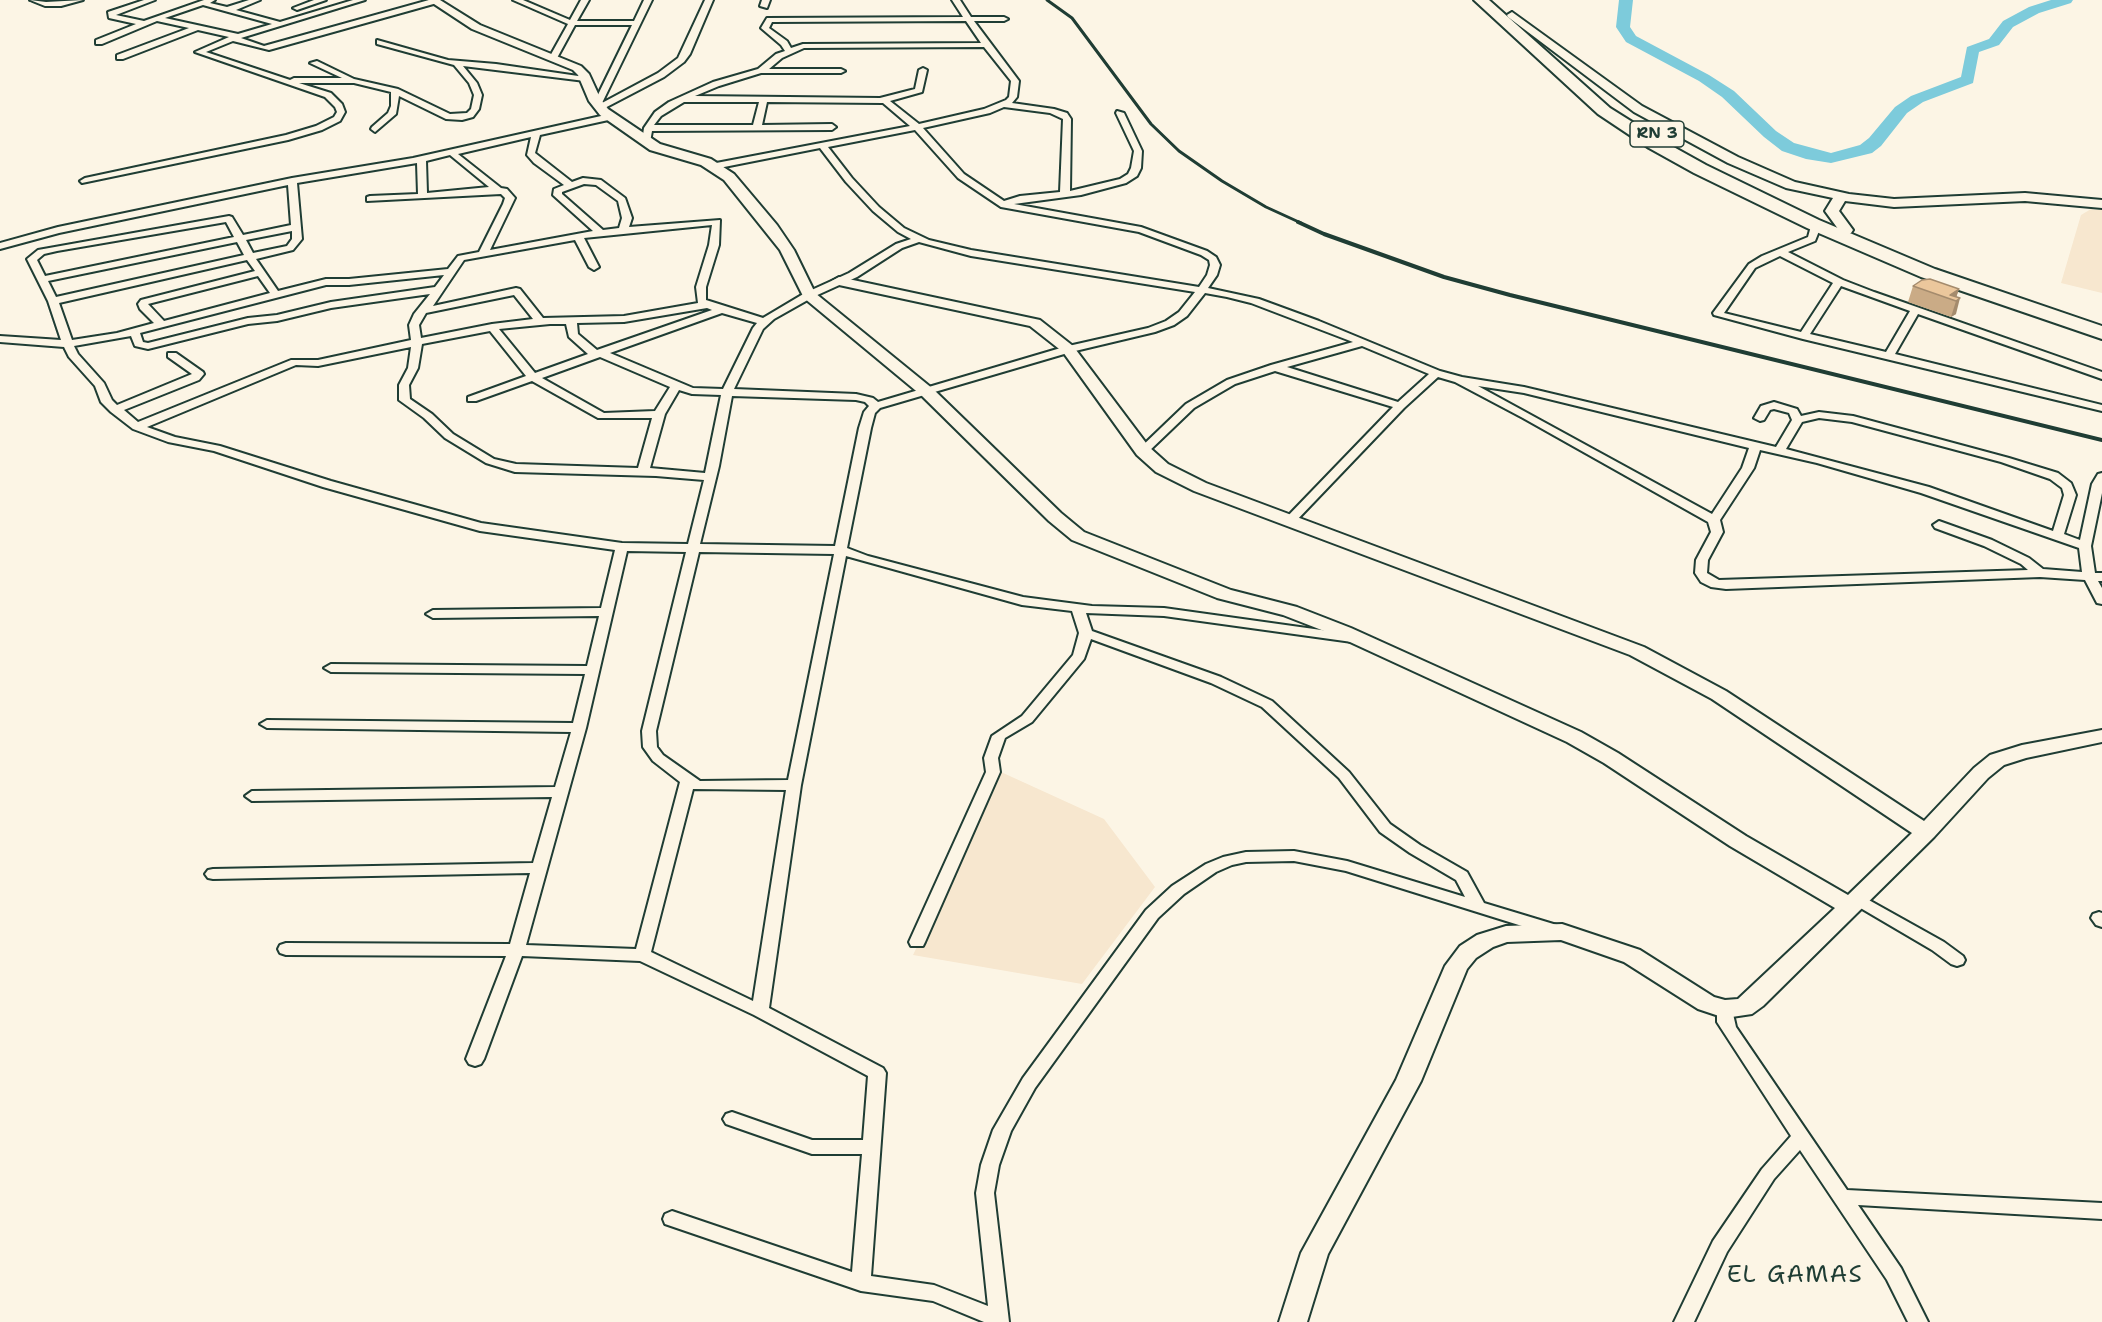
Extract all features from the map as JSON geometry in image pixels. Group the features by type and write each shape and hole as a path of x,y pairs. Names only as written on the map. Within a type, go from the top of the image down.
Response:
{"highway":[{"name":"RN 3","path":"1481,0 1577,88 1628,128 1739,189 1816,226 1928,273 2102,333"},
{"name":"RN 3","path":"1494,0 1627,116 1743,182 1846,230 1965,279 2102,325"}],"street":[{"path":"34,0 45,4 61,4 79,0"},
{"path":"145,23 126,20 111,14 151,0"},
{"path":"230,9 256,0"},
{"path":"297,8 322,0"},
{"path":"85,181 288,137 319,128 337,119 341,112 339,106 328,95 200,52 277,23 361,0"},
{"path":"157,18 199,27 269,48 433,0 476,27 577,68 602,110 647,135 714,166 729,177 772,228 787,250 809,295 927,392 1078,537 1224,594 1290,611 1360,639 1574,737 1611,758 1738,841 1938,946 1957,960"},
{"path":"517,0 572,23 636,23"},
{"path":"553,58 585,0"},
{"path":"602,110 636,23 648,0"},
{"path":"0,246 58,230 292,181 421,159 536,135 602,110 661,75 681,60 686,54 709,0"},
{"path":"956,0 986,45 1015,81 1013,97 1005,105"},
{"path":"99,42 157,18 207,1 277,23"},
{"path":"1512,15 1610,90 1646,114 1770,177 1791,185 1841,197 1915,203 2025,197 2102,204"},
{"path":"789,51 765,28 770,20 1004,20"},
{"path":"120,57 199,27"},
{"path":"380,42 439,60 585,79"},
{"path":"762,71 779,56 803,46 986,45"},
{"path":"314,63 354,81 395,91 449,117 470,115 476,109 478,95 473,83 457,63"},
{"path":"682,99 881,100 919,90 922,83 922,70"},
{"path":"647,135 658,114 682,99 716,84 762,71 841,71"},
{"path":"281,80 354,81"},
{"path":"375,129 392,114 395,106 395,91"},
{"path":"757,127 764,98"},
{"path":"760,1011 794,785 840,550 870,412 876,406 1068,349 1150,330 1170,323 1183,314 1202,290 1212,275 1215,265 1213,259 1204,253 1140,230 1004,205 961,176 917,127 892,105 881,100"},
{"path":"714,166 917,127 1005,105 1051,111 1064,115 1067,119 1065,195"},
{"path":"1004,205 1020,199 1065,195 1123,181 1132,176 1136,168 1138,151 1120,113"},
{"path":"647,135 757,127 832,127"},
{"path":"536,135 530,153 537,161 570,185"},
{"path":"822,145 849,180 876,209 901,230 920,239 970,254 1202,290 1255,302 1459,380 1714,520 1717,532 1702,560 1701,573 1716,584 2040,573 2095,576"},
{"path":"452,153 498,190 508,194 510,198 502,219 483,254"},
{"path":"421,159 423,196"},
{"path":"600,232 556,193 570,185 593,180 622,200 627,218 623,230"},
{"path":"53,301 290,248 297,239 292,181"},
{"path":"370,199 498,190"},
{"path":"1841,197 1832,211 1846,230"},
{"path":"275,294 250,257 232,220 226,219 57,248 41,252 32,259 53,301 73,355 100,385 107,402 137,427 172,440 227,451 327,484 453,521 522,534 622,547 840,550 864,559 1022,601 1078,609 1164,612 1360,639"},
{"path":"707,305 700,297 701,287 714,245 717,222 600,232 460,258 414,325 417,342 413,368 404,385 405,400 428,416 449,436 490,461 515,468 643,471 710,477"},
{"path":"1816,226 1812,239 1752,266 1718,313 1732,320 2102,408"},
{"path":"43,279 297,227"},
{"path":"578,236 594,267"},
{"path":"794,785 698,786 688,781 654,752 650,747 649,730 710,477 727,393 758,328 809,295 862,270 899,246 920,239"},
{"path":"1780,252 1839,282 2102,376"},
{"path":"0,339 68,344 134,331 331,281 349,282 451,272"},
{"path":"161,324 145,309 143,304 145,302 260,273"},
{"path":"839,281 891,294 1023,319 1045,330 1068,349 1143,451 1162,468 1180,478 1636,651 1719,695 1926,832"},
{"path":"1803,336 1839,282"},
{"path":"134,331 139,344 148,346 248,321 277,318 331,305 439,290"},
{"path":"423,312 516,291 540,321"},
{"path":"137,427 295,362 318,363 353,357 492,327 540,321 624,319 707,305 765,322"},
{"path":"472,399 723,309"},
{"path":"1889,356 1916,311"},
{"path":"571,320 573,335 598,354 692,391 856,397 869,399 876,406"},
{"path":"492,327 533,377 602,416 659,414"},
{"path":"1143,451 1190,406 1232,382 1275,367 1363,343"},
{"path":"116,410 195,378 199,374 172,355"},
{"path":"1275,367 1400,406"},
{"path":"1290,520 1400,406 1436,373"},
{"path":"1459,380 1480,381 1524,390 1780,450 1925,490 2085,546"},
{"path":"643,471 659,414 676,386"},
{"path":"1760,418 1765,408 1774,405 1793,411 1798,420"},
{"path":"1780,450 1798,420 1819,415 1853,420 2005,460 2054,476 2067,486 2070,495 2057,536"},
{"path":"1714,520 1748,468 1756,445"},
{"path":"2102,477 2098,484 2085,546 2102,600"},
{"path":"1939,525 1988,543 2025,561 2040,573"},
{"path":"476,1059 516,950 579,728 622,547"},
{"path":"917,942 993,772 991,758 999,736 1028,719 1079,656 1086,633 1078,609"},
{"path":"433,614 606,612"},
{"path":"1086,633 1216,680 1267,704 1344,775 1385,828 1415,849 1462,876 1478,906"},
{"path":"331,668 593,670"},
{"path":"267,724 579,728"},
{"path":"672,1219 861,1283 934,1293 998,1320 985,1193 990,1165 1002,1130 1029,1083 1146,923 1178,890 1211,868 1246,857 1294,856 1347,866 1562,932 1632,956 1706,1003 1725,1009 1743,1008 1750,1005 1926,832 1981,773 1997,760 2022,752 2102,736"},
{"path":"642,956 688,781"},
{"path":"252,796 561,792"},
{"path":"213,874 539,868"},
{"path":"1293,1322 1315,1253 1408,1081 1456,966 1468,952 1506,934 1562,932"},
{"path":"286,949 516,950 642,956 760,1011 877,1073 861,1283"},
{"path":"1725,1009 1725,1022 1730,1031 1894,1274 1918,1322"},
{"path":"732,1119 812,1147 871,1147"},
{"path":"1684,1322 1720,1246 1768,1174 1801,1137"},
{"path":"1843,1197 2102,1210"}],"shaded area":[{"path":"2091,209 2102,210 2102,293 2061,283 2081,215"},
{"path":"1001,772 1104,819 1155,887 1082,984 913,955"}],"building":[{"path":"1930,279 1959,289 1950,295 1960,298 1956,301 1913,286 1922,280"}],"waterway":[{"path":"1626,0 1623,27 1631,39 1704,78 1728,94 1770,134 1788,147 1812,155 1831,158 1866,149 1875,142 1901,110 1917,99 1968,80 1972,50 1994,42 2008,24 2034,10 2066,0"}],"railway":[{"path":"1047,0 1072,18 1151,124 1179,151 1222,181 1266,207 1301,223"},
{"path":"1298,222 1324,234 1444,277 1510,295 2102,440"}],"district":[{"name":"EL GAMAS","path":"1795,1276"}]}
